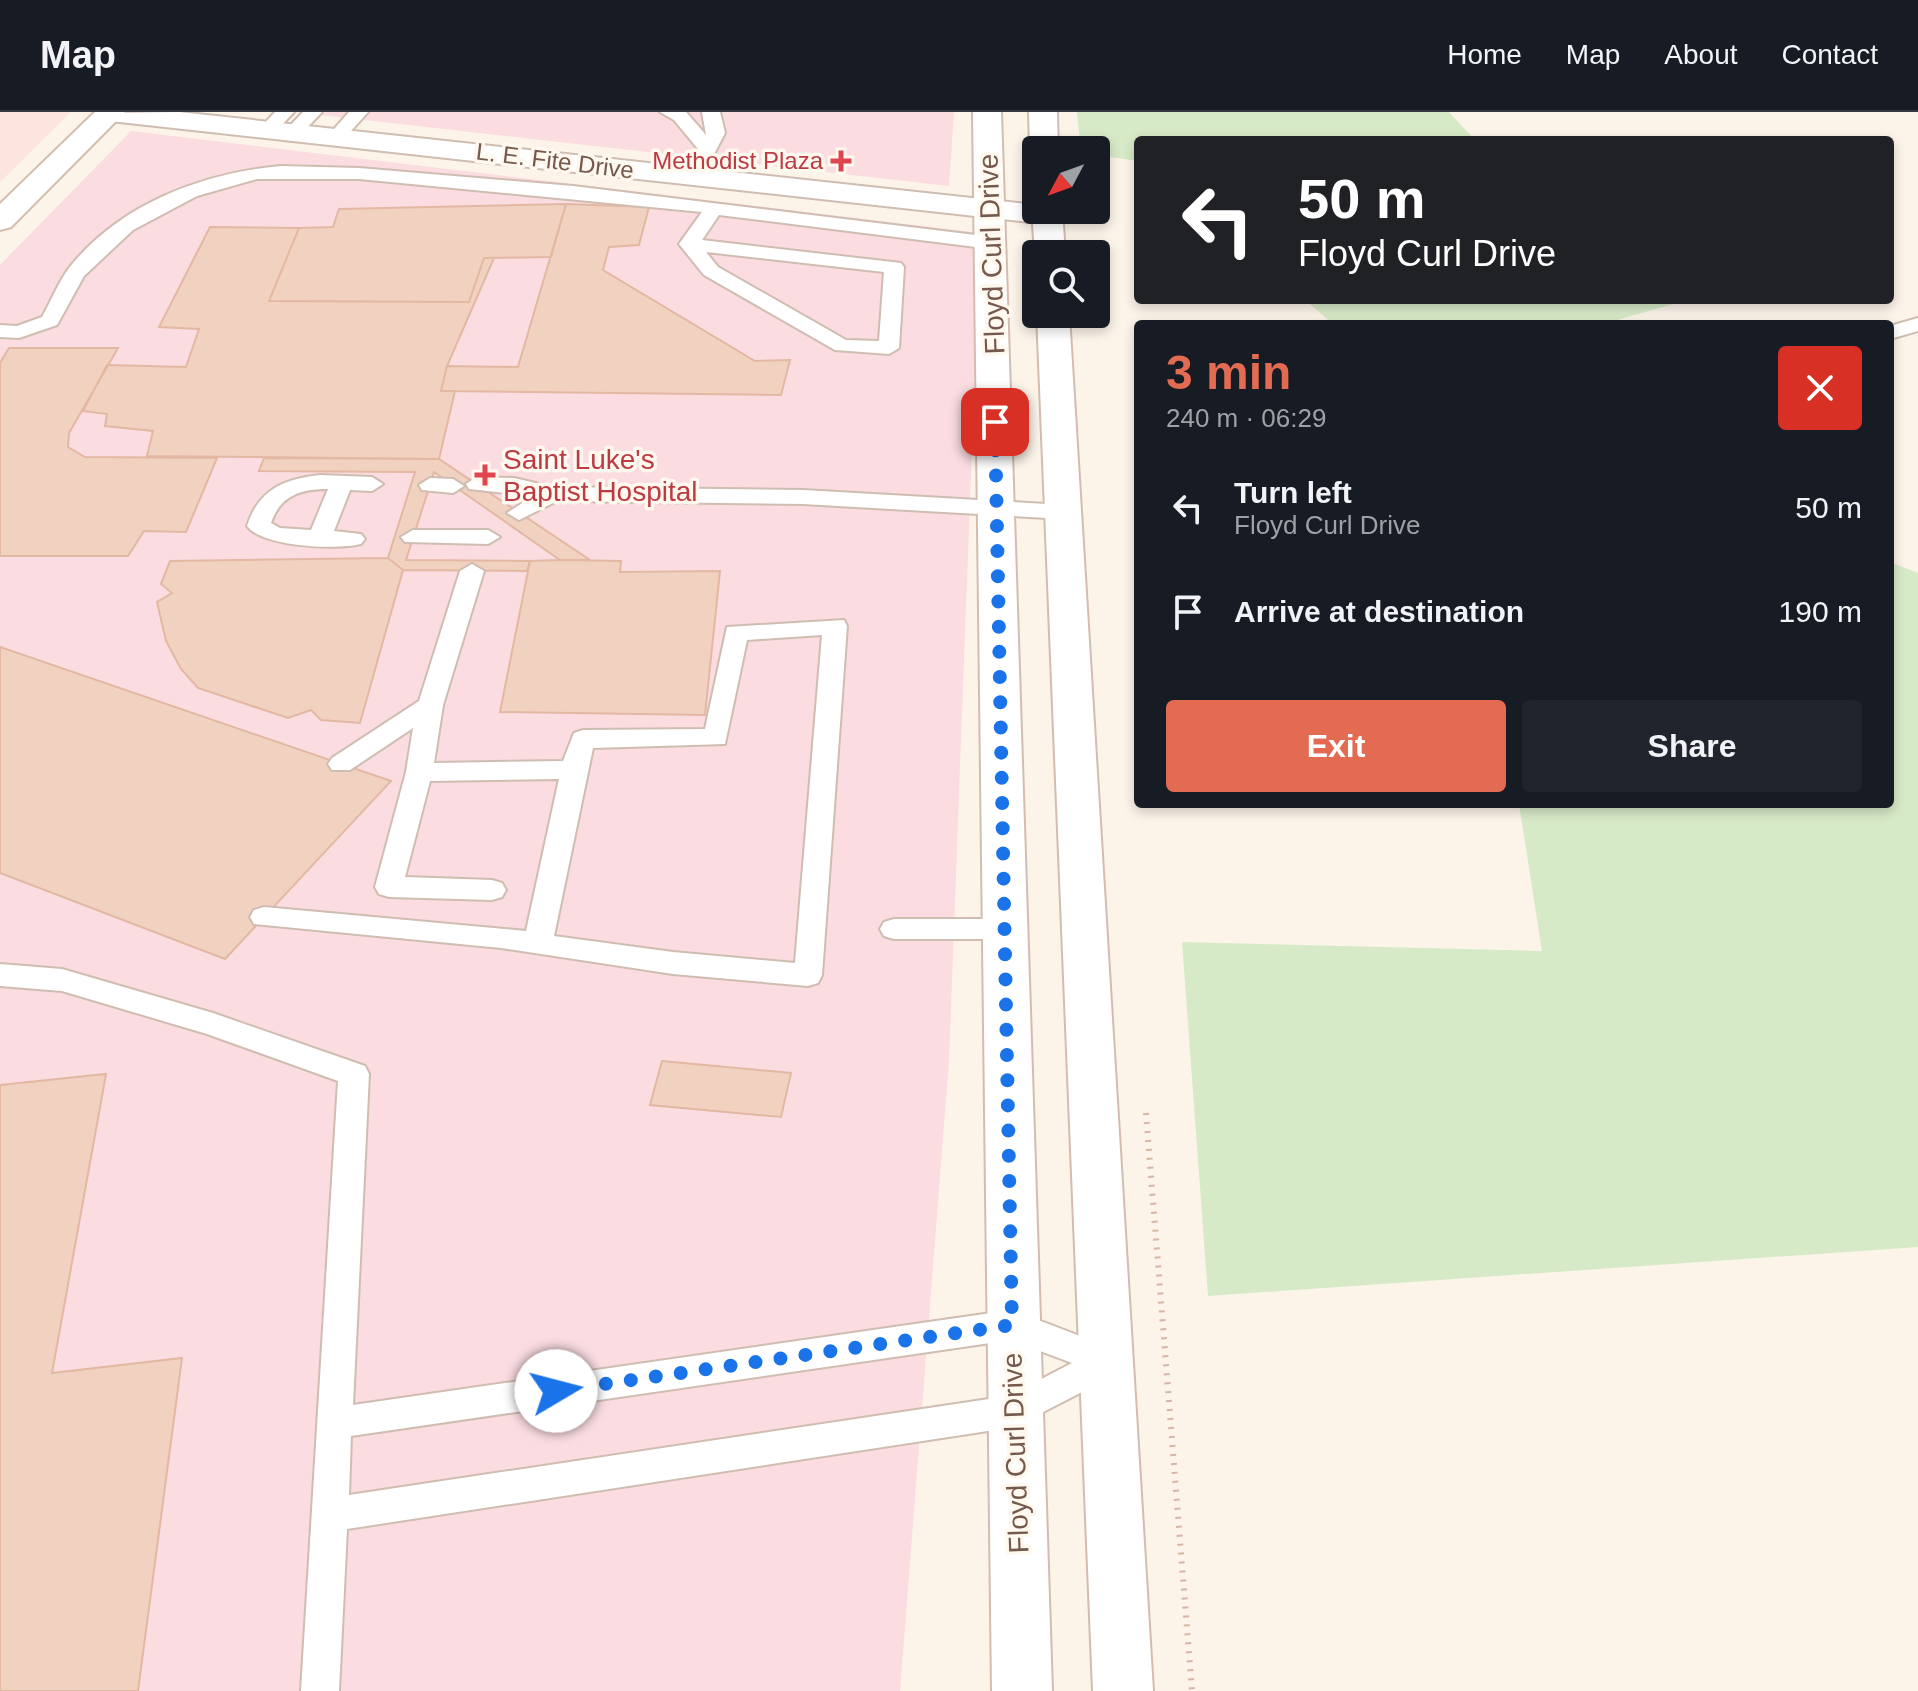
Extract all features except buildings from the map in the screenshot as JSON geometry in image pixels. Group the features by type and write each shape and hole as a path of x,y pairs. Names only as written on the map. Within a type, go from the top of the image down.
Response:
{"street":[{"name":"L. E. Fite Drive","path":"108,112 308,124 693,177 991,227 1022,219"},
{"path":"0,221 108,112"},
{"name":"Floyd Curl Drive","path":"987,112 1022,1691"},
{"name":"Floyd Curl Drive","path":"1043,112 1044,136"},
{"path":"1054,328 1123,1691"}],"lane":[{"path":"308,124 359,112"},
{"path":"669,112 680,116 708,149"},
{"path":"693,177 716,133 711,112"},
{"path":"0,331 19,332 50,321 77,273 120,229 171,201 234,178 281,173 375,175 483,183 713,210 991,227"},
{"path":"689,244 713,210"},
{"path":"689,244 894,267 889,348 842,346 711,271 689,244"},
{"path":"1894,332 1918,324"},
{"path":"320,537 342,482"},
{"path":"353,539 275,535 259,526 261,511 277,492 292,485 372,484"},
{"path":"477,484 514,485 553,494 803,497 997,511 1064,512"},
{"path":"430,485 453,486"},
{"path":"413,537 503,524 553,494"},
{"path":"492,890 389,887 419,772 430,705 474,566 503,524"},
{"path":"264,917 501,937 538,944 673,963 808,975 835,626 736,633 716,738 583,739 538,944"},
{"path":"341,764 430,705"},
{"path":"419,772 574,770"},
{"path":"894,929 1005,929"},
{"path":"0,975 62,980 213,1024 354,1074 320,1691"},
{"path":"335,1423 1012,1325 1107,1362"},
{"path":"330,1515 1014,1411 1107,1362"}],"shaded area":[{"path":"0,112 71,112 0,182"},
{"name":"Methodist Plaza","path":"294,112 954,112 949,186"},
{"path":"131,131 980,233 949,1061 900,1691 0,1691 0,265"}],"green space":[{"path":"1077,112 1449,112 1471,136 1134,136 1134,160 1110,157 1110,136 1080,136"},
{"path":"1310,304 1673,304 1617,320 1328,320"},
{"path":"1894,564 1918,573 1918,1247 1208,1296 1182,942 1542,951 1520,808 1894,808"}],"place":[{"name":"Methodist Plaza","path":"841,161"},
{"name":"Saint Luke's Baptist Hospital","path":"485,475"}],"route":[{"path":"556,1391 1012,1325 995,422"}]}
